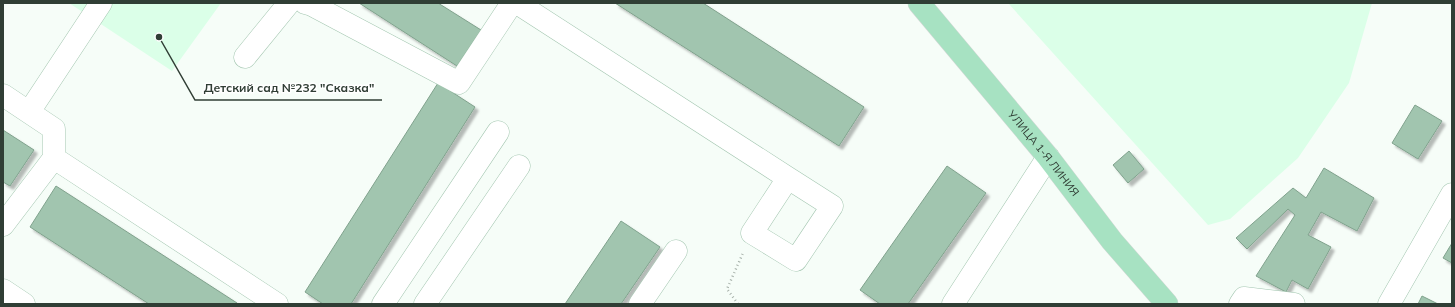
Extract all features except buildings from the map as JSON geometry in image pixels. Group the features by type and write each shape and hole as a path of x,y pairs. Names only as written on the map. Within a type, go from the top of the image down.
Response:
{"main road":[{"name":"УЛИЦА 1-Я ЛИНИЯ","path":"927,6 1048,157 1112,241 1166,304"}],"street":[{"path":"29,112 101,3"},
{"path":"245,58 289,3"},
{"path":"305,3 312,5 459,83 512,3"},
{"path":"517,3 832,206 796,260 752,233 788,178"},
{"path":"3,95 54,129 54,158 3,225"},
{"path":"383,304 498,132"},
{"path":"953,304 1048,157"},
{"path":"54,158 269,302"},
{"path":"425,304 519,166"},
{"path":"1389,304 1450,202"},
{"path":"640,304 676,251"},
{"path":"3,290 24,304"},
{"path":"1240,304 1244,298 1294,304"}],"path":[{"path":"738,304 727,289 752,233"}],"shaded area":[{"path":"69,3 221,3 172,71"},
{"path":"1008,3 1372,3 1349,83 1298,158 1230,219 1208,225"}],"place":[{"name":"Детский сад №232 \"Сказка\"","path":"159,37"}]}
